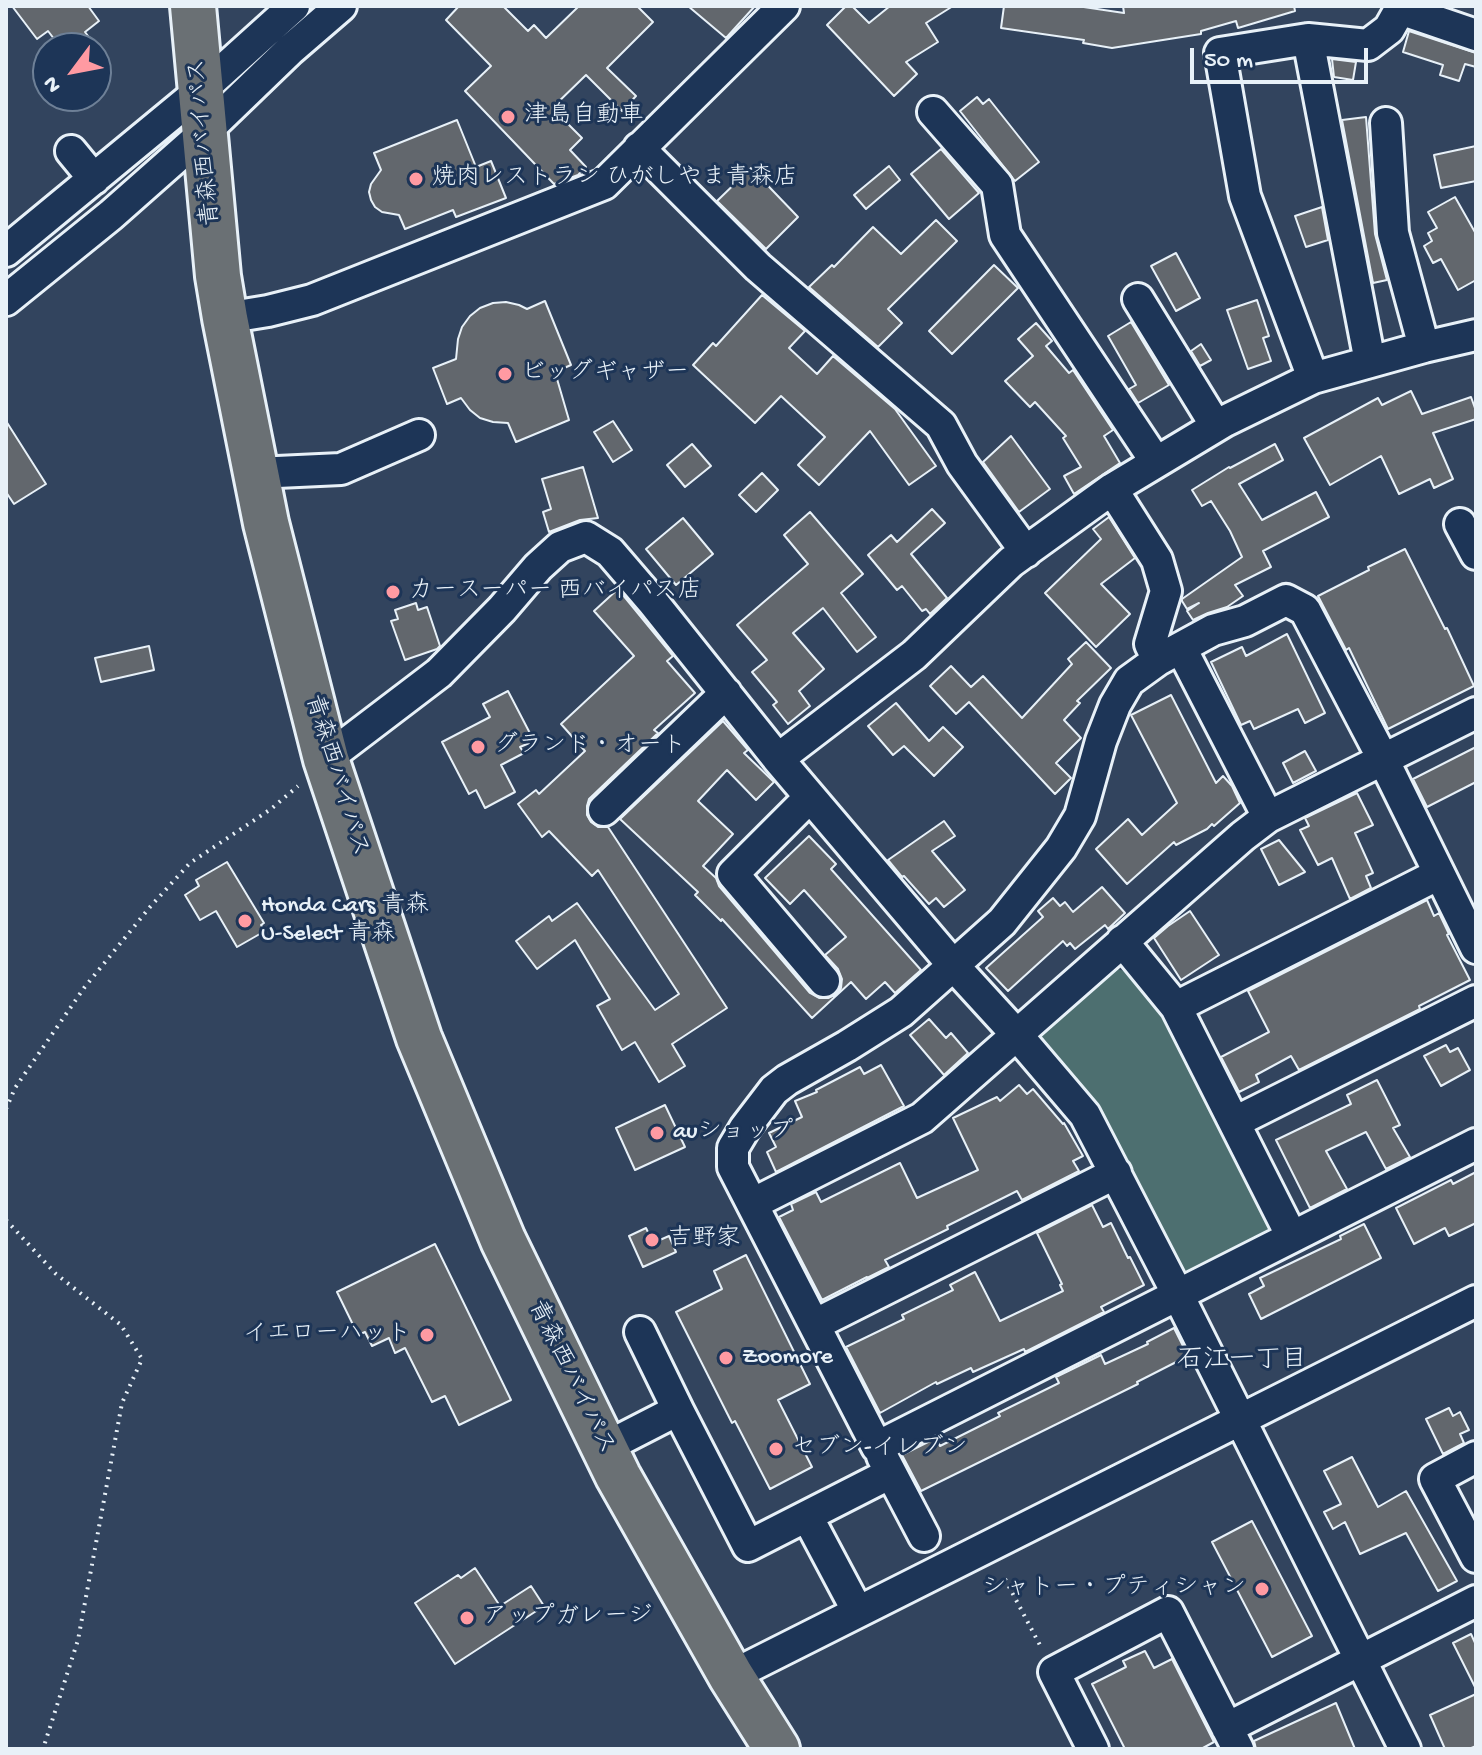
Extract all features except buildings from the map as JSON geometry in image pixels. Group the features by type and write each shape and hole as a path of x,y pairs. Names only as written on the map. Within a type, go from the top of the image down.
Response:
{"highway":[{"name":"青森西バイパス","path":"193,6 218,276 225,318 266,523 326,759 425,1052 503,1240 618,1476 731,1676 777,1749"}],"street":[{"path":"6,300 111,215 294,6"},
{"path":"6,251 94,179 290,50 341,6"},
{"path":"225,318 312,300 604,184 784,6"},
{"path":"1313,378 1245,196 1220,53 1308,39 1368,45 1389,29 1400,7 1476,35"},
{"path":"1308,39 1370,362"},
{"path":"933,112 997,185 1005,235 1156,462"},
{"path":"1386,123 1393,233 1424,347"},
{"path":"639,148 758,267 941,425 962,464 1026,552"},
{"path":"71,151 94,179"},
{"path":"1138,299 1216,426"},
{"path":"778,759 914,655 1011,562 1112,489 1156,462 1216,426 1313,378 1476,335"},
{"path":"256,473 341,469 419,435"},
{"path":"1112,489 1157,560 1166,591 1150,644 1169,654 1268,817"},
{"path":"1460,524 1476,554"},
{"path":"326,759 439,673 560,547 586,537 610,552 810,797 1085,1115 1405,1749"},
{"path":"924,1536 733,1167 733,1148 774,1090 901,1012 1002,922 1061,848 1080,816 1101,741 1115,705 1129,681 1213,630 1245,621 1286,600 1305,610 1476,948"},
{"path":"604,810 726,693"},
{"path":"752,1204 922,1118 1268,817 1476,713"},
{"path":"810,797 733,874 824,981"},
{"path":"1176,1007 1439,874"},
{"path":"1122,941 1176,1007 1292,1237"},
{"path":"1235,1122 1476,1001"},
{"path":"640,1332 748,1546 807,1516 884,1460 1178,1295 1476,1144"},
{"path":"816,1324 1116,1173"},
{"path":"731,1676 1476,1301"},
{"path":"604,1448 678,1410"},
{"path":"1476,1457 1435,1479 1476,1557"},
{"path":"807,1516 858,1612"},
{"path":"1093,1749 1054,1672 1168,1612 1232,1738 1361,1660 1476,1601"}],"path":[{"path":"6,1109 15,1088 84,988 190,863 271,809 326,759"},
{"path":"6,1220 56,1274 121,1325 142,1359 122,1403 78,1640 43,1749"},
{"path":"1005,1579 1054,1672"}],"green space":[{"path":"1110,967 1128,972 1166,1011 1271,1219 1266,1236 1196,1275 1174,1267 1039,1043 1042,1029"}],"place":[{"name":"津島自動車","path":"508,117"},
{"name":"焼肉レストラン ひがしやま青森店","path":"416,179"},
{"name":"ビッグギャザー","path":"505,374"},
{"name":"カースーパー 西バイパス店","path":"393,592"},
{"name":"グランド・オート","path":"478,747"},
{"name":"Honda Cars 青森 U-Select 青森","path":"245,921"},
{"name":"auショップ","path":"657,1133"},
{"name":"吉野家","path":"652,1240"},
{"name":"イエローハット","path":"427,1335"},
{"name":"Zoomore","path":"726,1358"},
{"name":"セブン-イレブン","path":"776,1449"},
{"name":"シャトー・プティシャン","path":"1262,1589"},
{"name":"アップガレージ","path":"467,1618"}],"district":[{"name":"石江一丁目","path":"1242,1362"}]}
